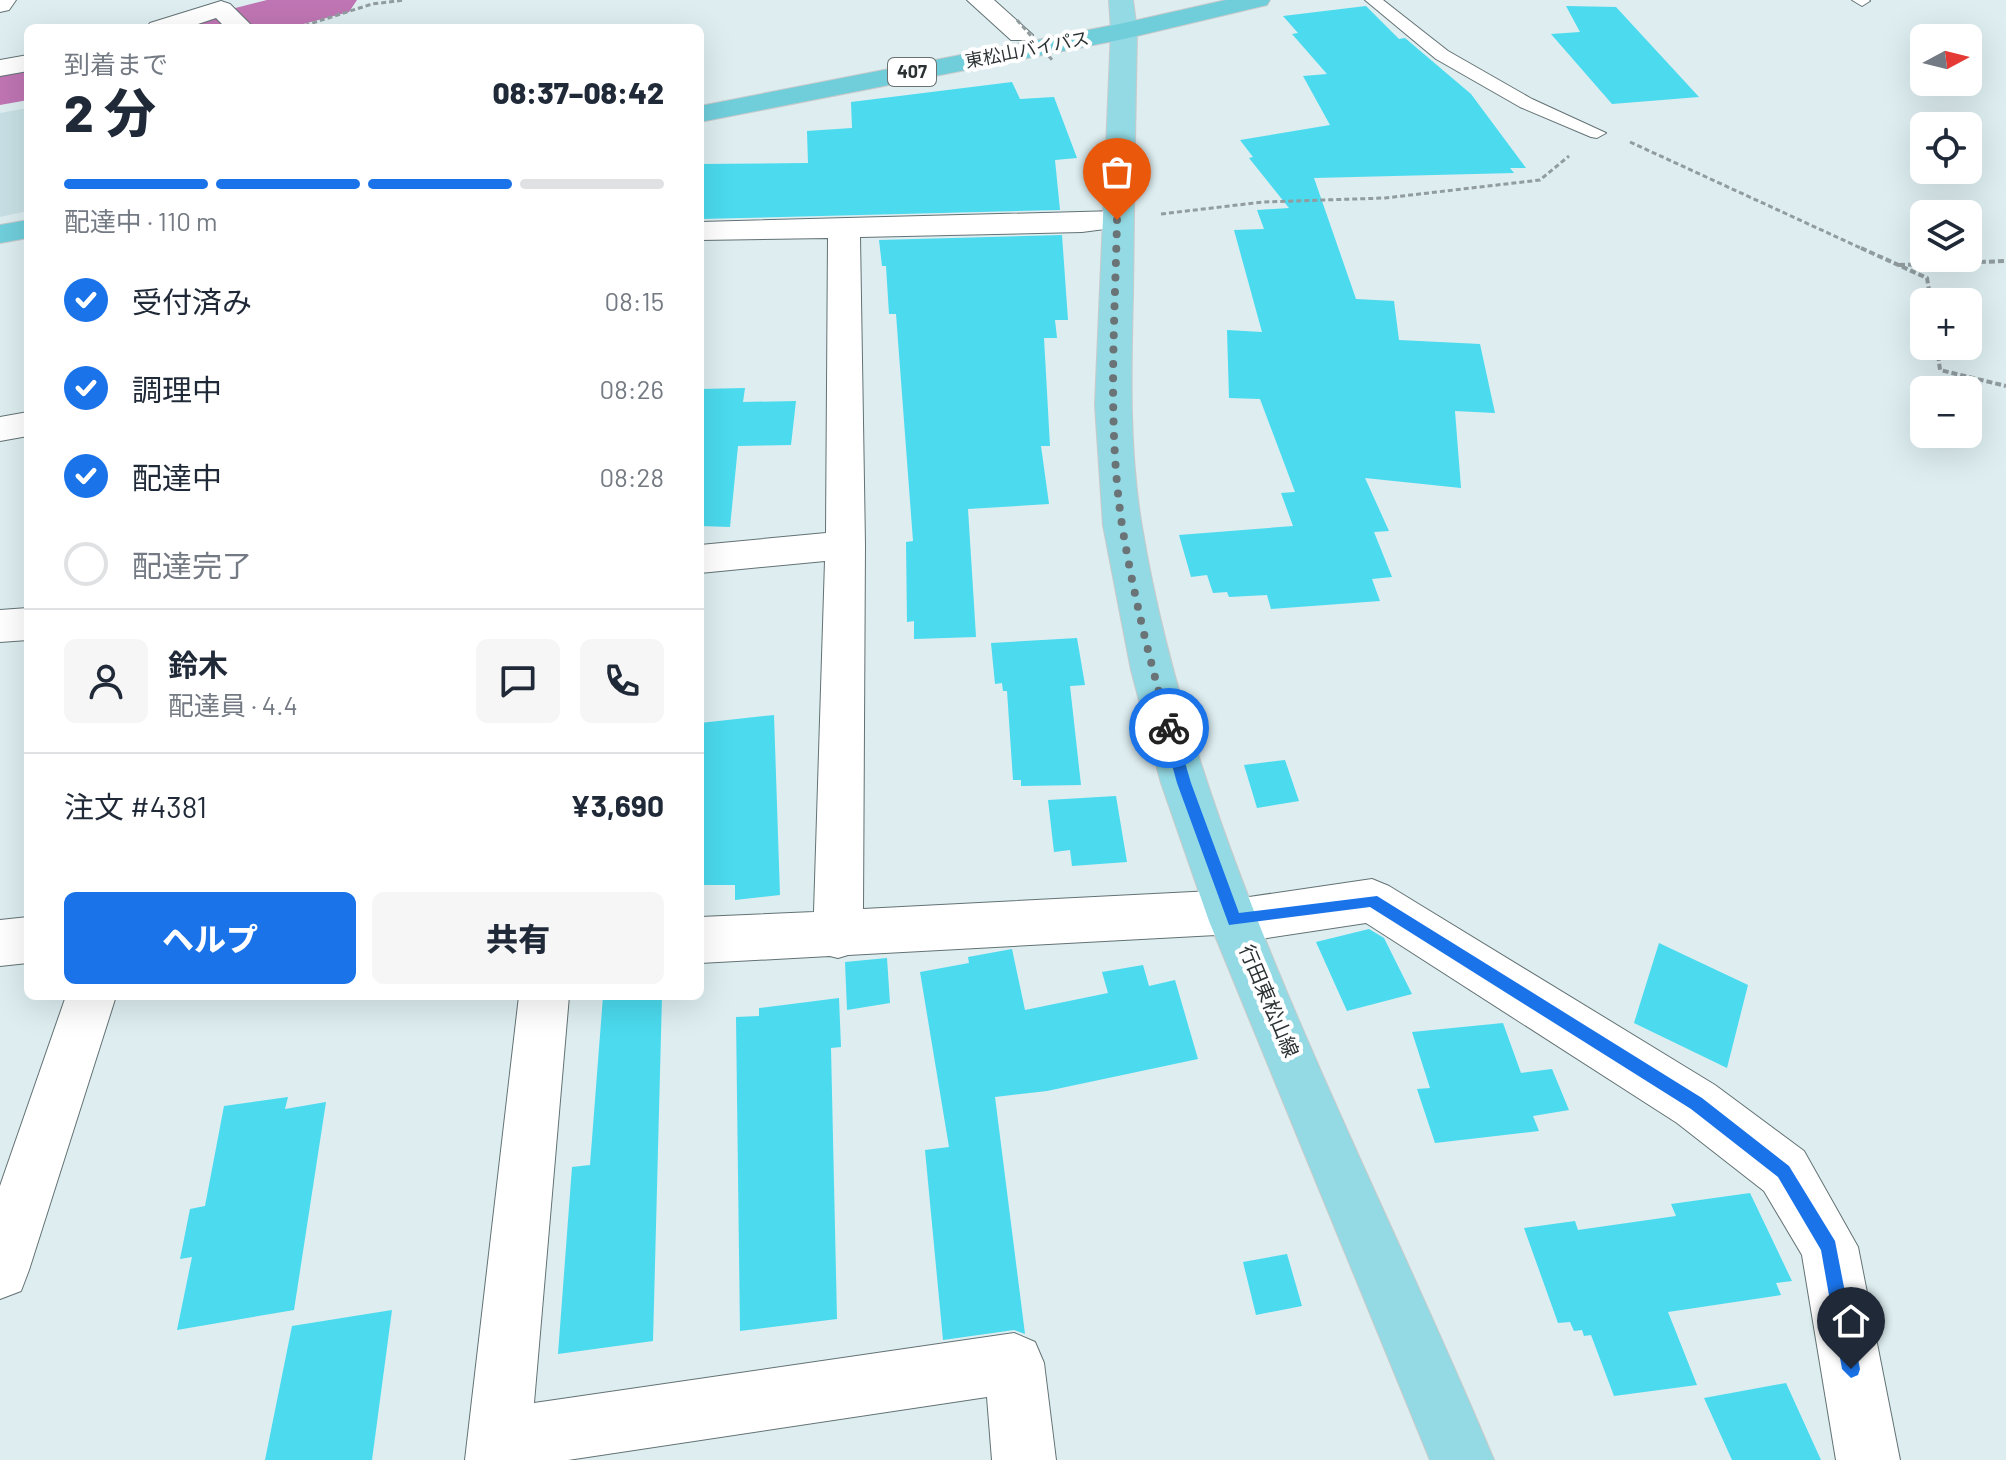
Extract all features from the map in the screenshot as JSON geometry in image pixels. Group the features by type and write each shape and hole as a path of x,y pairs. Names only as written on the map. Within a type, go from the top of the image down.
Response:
{"highway":[{"name":"東松山バイパス","path":"704,113 1175,0"},
{"name":"東松山バイパス","path":"704,96 1018,27 1258,0"},
{"path":"0,234 24,230"},
{"path":"0,253 24,249"}],"main road":[{"name":"行田東松山線","path":"1122,15 1113,405 1122,525 1164,712 1184,783 1233,916 1462,1460"}],"street":[{"path":"0,5 4,0"},
{"path":"979,0 1018,27"},
{"path":"172,24 221,9 234,21"},
{"path":"0,68 24,64"},
{"path":"704,231 1117,220"},
{"path":"838,936 845,545 844,229"},
{"path":"0,429 24,425"},
{"path":"704,559 845,545"},
{"path":"0,626 24,624"},
{"path":"704,940 1233,916 1372,901 1696,1104 1784,1171 1829,1247 1868,1460"},
{"path":"0,943 24,940"},
{"path":"0,1270 90,1000"},
{"path":"544,1000 498,1450 1014,1363 1024,1460"}],"lane":[{"path":"1373,0 1442,55 1526,103 1597,133"}],"path":[{"path":"310,24 372,4 405,0"},
{"path":"1018,27 1054,62"},
{"path":"1117,220 1263,202 1385,198 1540,180 1602,129 1927,278 1929,288"},
{"path":"1898,265 2006,261"},
{"path":"1939,360 1940,370 2006,386"}],"shaded area":[{"path":"24,109 24,212 0,217 0,113"}],"building":[{"path":"1366,6 1399,39 1405,38 1471,94 1526,168 1510,168 1514,173 1314,178 1356,299 1394,301 1399,340 1480,344 1495,413 1455,411 1461,488 1365,478 1389,531 1374,532 1392,577 1372,579 1380,601 1271,609 1267,595 1229,597 1227,592 1213,593 1207,575 1191,577 1179,535 1293,526 1281,493 1295,492 1260,399 1229,398 1227,330 1262,332 1234,230 1264,229 1257,210 1289,208 1249,158 1253,157 1240,140 1330,125 1303,76 1327,74 1292,34 1298,33 1283,16"},
{"path":"1566,6 1616,7 1699,97 1612,104 1551,34 1580,32"},
{"path":"1012,82 1020,99 1054,97 1077,158 1055,160 1060,210 704,219 704,164 808,163 807,131 852,128 851,102"},
{"path":"1062,235 1068,320 1055,320 1057,338 1044,338 1050,446 1041,446 1049,504 968,509 976,637 914,639 914,621 907,622 906,542 913,541 896,314 889,314 886,266 882,266 879,240"},
{"path":"745,388 743,402 796,401 791,445 738,446 730,527 704,526 704,389"},
{"path":"1077,638 1085,685 1070,686 1081,785 1021,786 1021,780 1013,780 1007,691 1003,691 1002,683 995,684 991,643"},
{"path":"774,715 780,895 735,900 735,885 704,885 704,723"},
{"path":"1285,760 1299,801 1257,808 1244,765"},
{"path":"1116,796 1127,862 1072,866 1070,850 1054,852 1048,800"},
{"path":"1369,929 1384,938 1412,994 1347,1011 1316,942"},
{"path":"1659,943 1748,985 1727,1068 1634,1023"},
{"path":"1012,949 1025,1010 1108,993 1102,972 1143,965 1149,986 1175,980 1198,1059 1047,1091 995,1097 1025,1334 1014,1330 943,1340 925,1150 949,1147 920,972 969,963 968,957"},
{"path":"887,958 890,1003 847,1010 845,962"},
{"path":"839,998 841,1047 831,1048 837,1319 740,1331 736,1017 759,1016 759,1008"},
{"path":"603,1000 662,1000 653,1341 558,1354 572,1167 590,1165"},
{"path":"1503,1023 1521,1073 1552,1069 1569,1110 1533,1116 1539,1131 1435,1143 1417,1089 1430,1088 1412,1032"},
{"path":"288,1097 285,1109 326,1102 294,1310 177,1330 192,1257 180,1259 190,1209 205,1206 224,1106"},
{"path":"1750,1193 1792,1281 1776,1283 1781,1295 1668,1312 1697,1385 1614,1396 1591,1335 1584,1336 1582,1330 1574,1331 1570,1322 1558,1323 1524,1228 1575,1221 1578,1230 1676,1216 1671,1204"},
{"path":"1287,1254 1302,1306 1256,1315 1243,1262"},
{"path":"392,1310 372,1460 265,1460 292,1326"},
{"path":"1786,1383 1821,1460 1732,1460 1704,1398"}],"waterway":[{"path":"239,24 330,0"},
{"path":"0,87 24,83"}],"way so far":[{"path":"1117,220 1113,405 1122,525 1152,670 1169,728"}],"route":[{"path":"1169,728 1184,783 1234,921 1372,901 1696,1104 1784,1171 1829,1247 1851,1369"}]}
